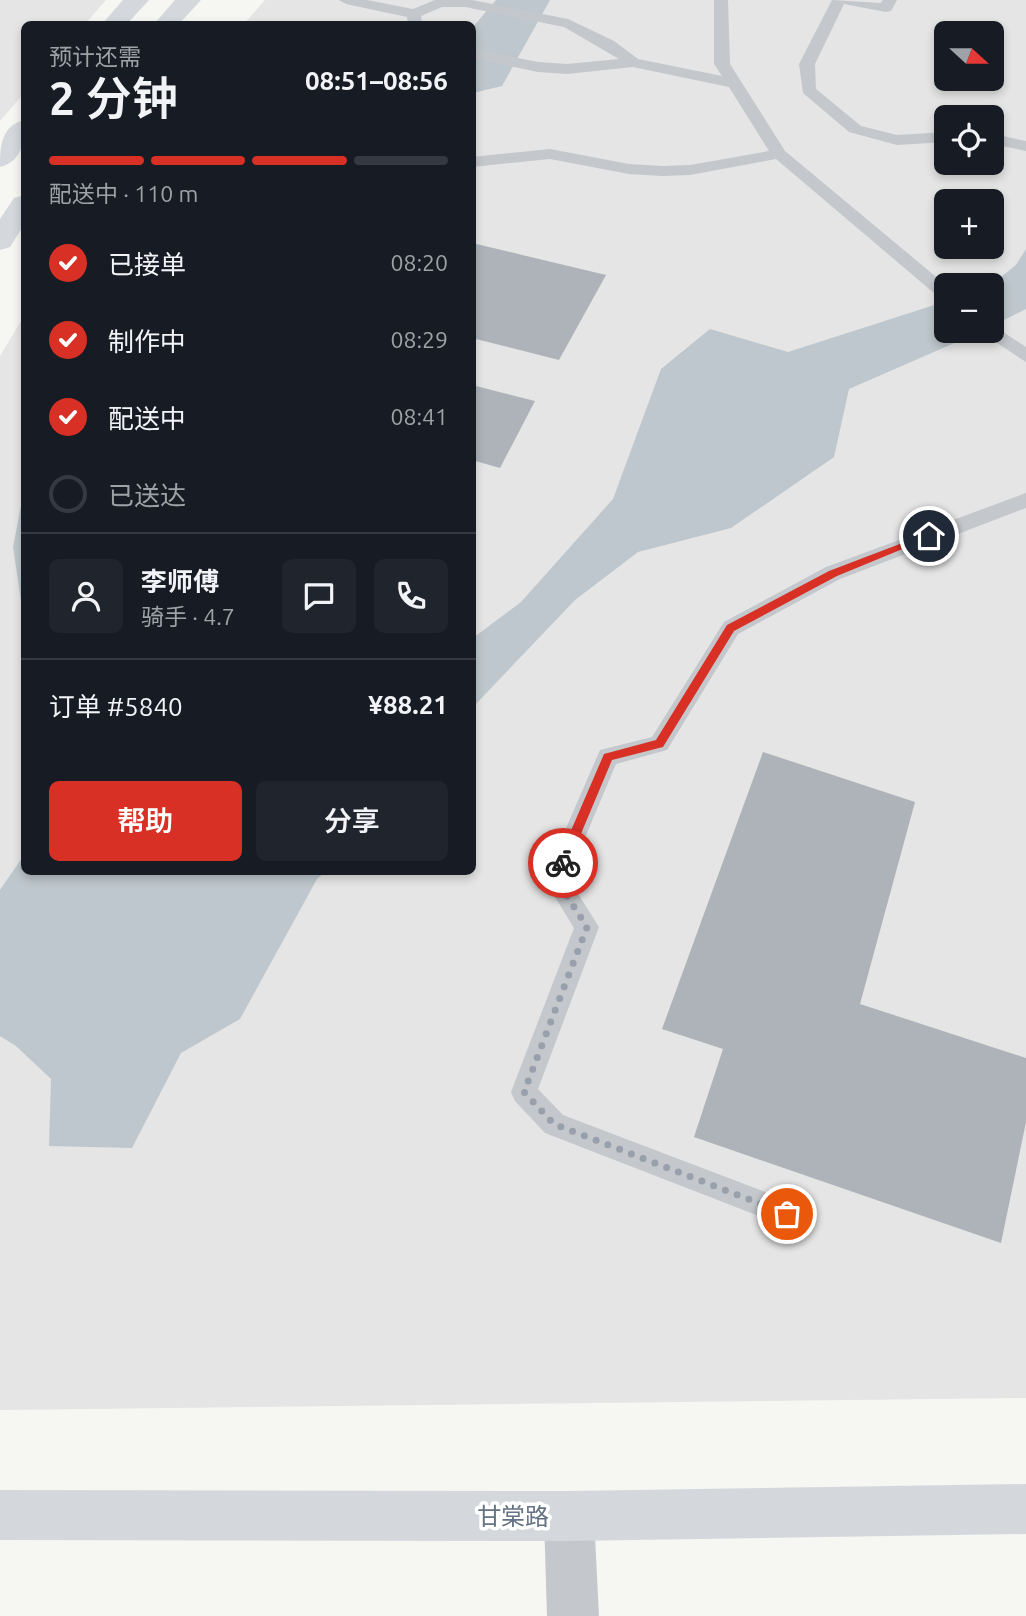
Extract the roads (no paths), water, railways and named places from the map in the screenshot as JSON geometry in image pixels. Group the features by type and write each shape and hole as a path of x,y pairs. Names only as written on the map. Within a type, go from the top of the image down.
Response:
{"main road":[{"path":"117,21 137,0"},
{"path":"169,21 189,0"},
{"path":"0,159 21,132"},
{"path":"0,241 21,209"},
{"name":"甘棠路","path":"0,1514 569,1516 1026,1509"}],"street":[{"path":"569,1516 573,1616"}],"lane":[{"path":"346,0 415,19 440,3 466,3 568,23 609,44 634,62"},
{"path":"721,0 722,64 779,154 934,284"},
{"path":"839,0 807,64 808,90 855,129 897,140 934,137"},
{"path":"846,0 886,8 890,0"},
{"path":"476,54 538,67 567,69 634,62 732,83"},
{"path":"1004,141 1026,146"},
{"path":"476,162 550,154 629,169 662,171 690,170 779,154"},
{"path":"1004,341 1026,356"},
{"path":"787,1214 554,1124 524,1092 587,927 556,879 608,757 659,744 731,628 833,573 1026,500"}]}
